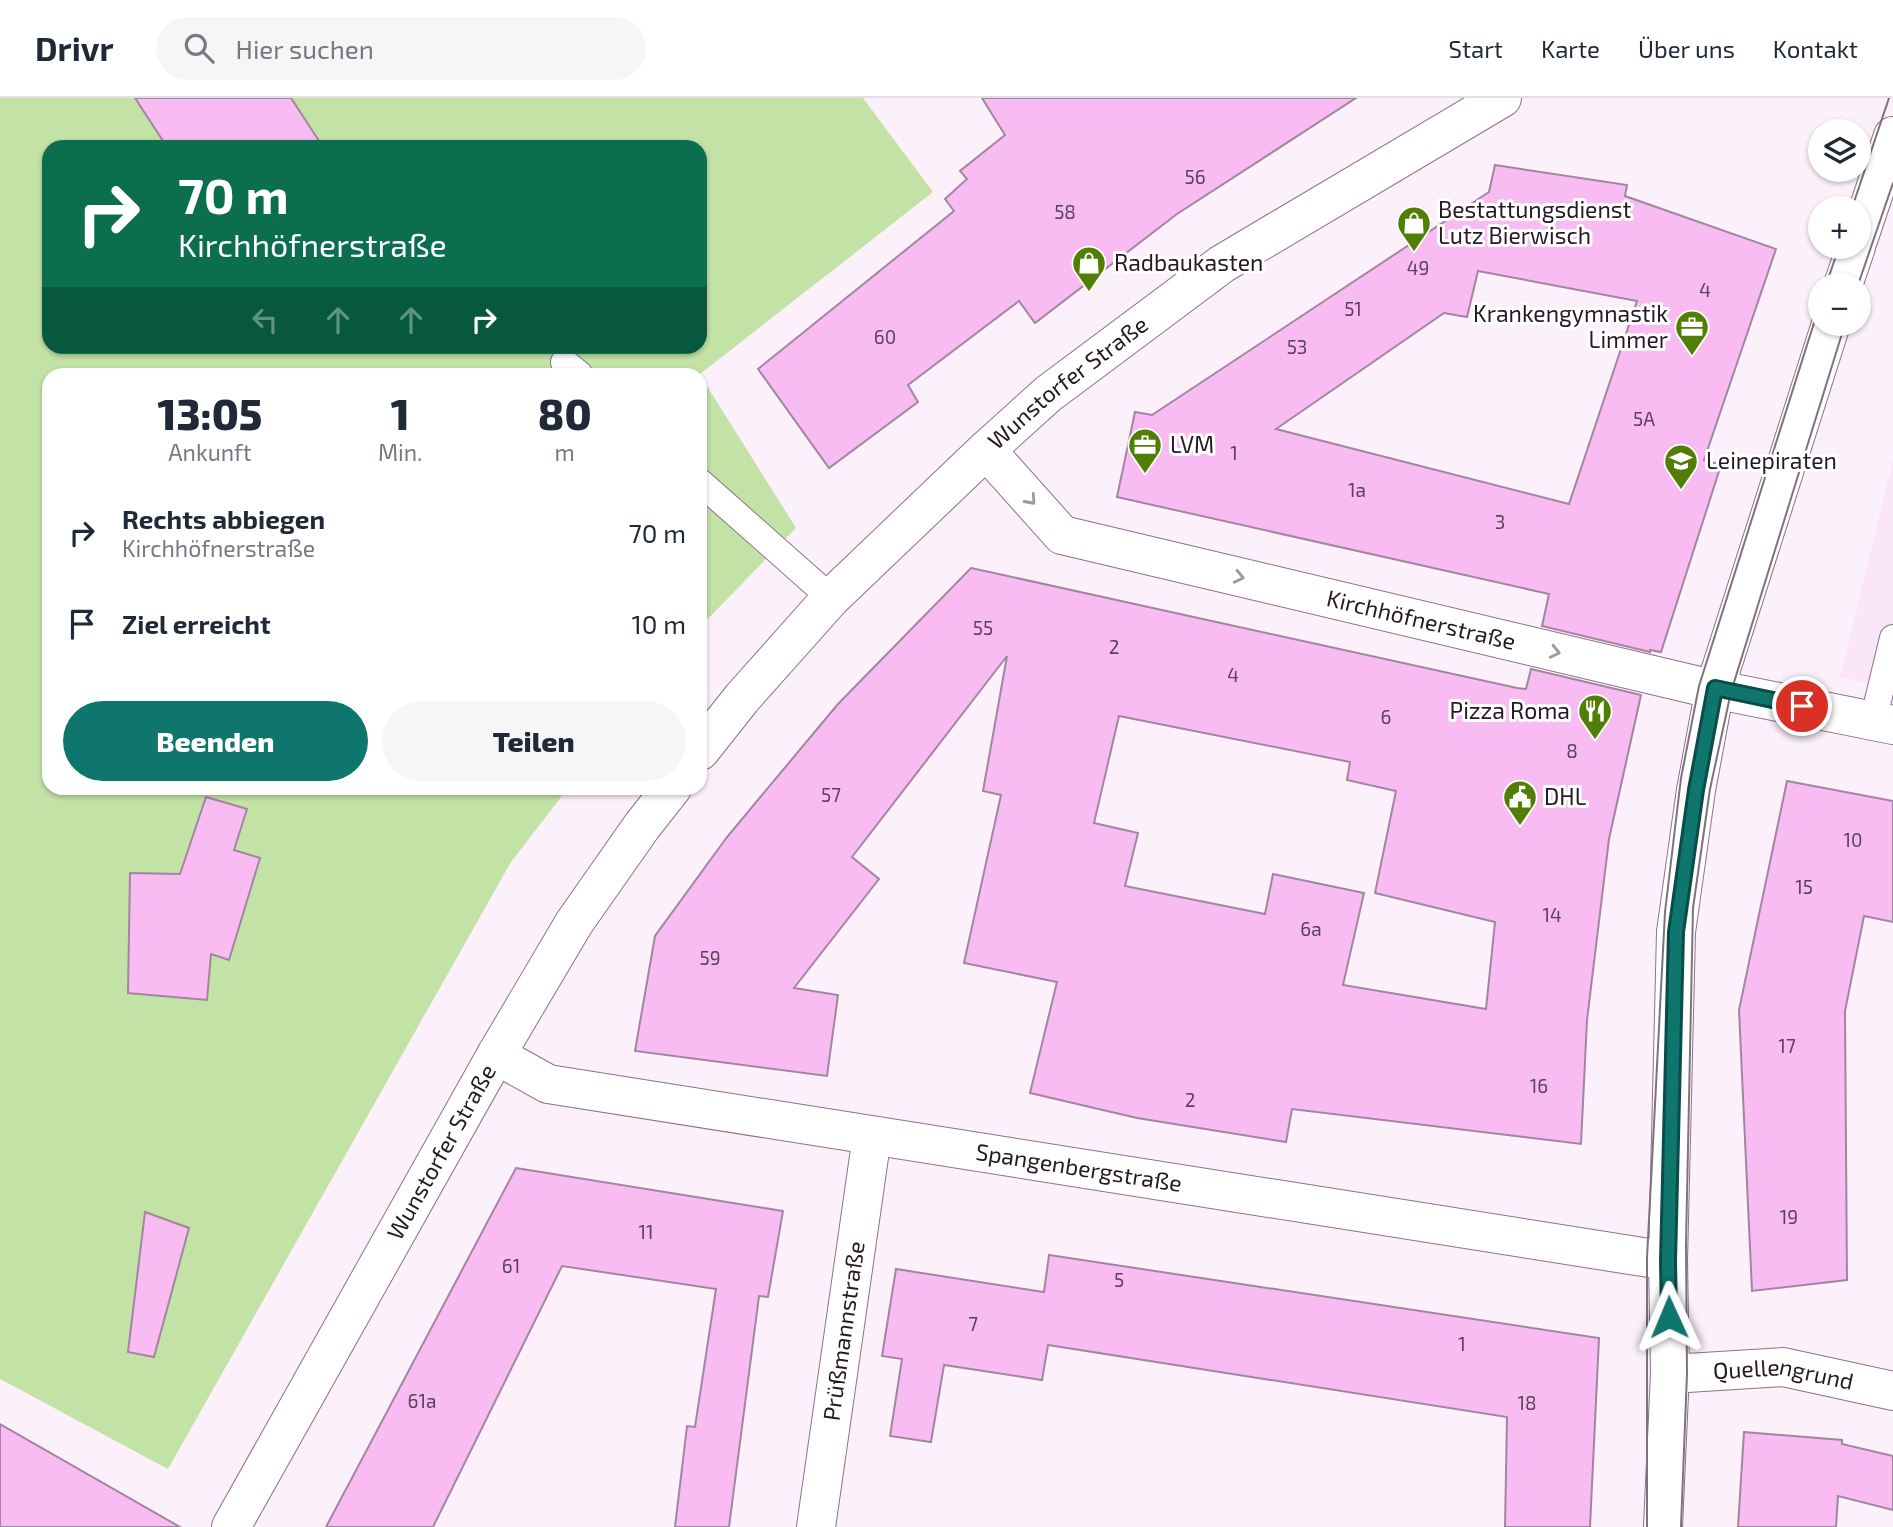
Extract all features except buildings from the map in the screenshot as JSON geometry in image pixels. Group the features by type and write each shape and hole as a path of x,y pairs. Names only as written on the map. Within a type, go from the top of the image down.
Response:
{"street":[{"name":"Wunstorfer Straße","path":"707,742 742,698 831,598 1048,394 1222,264 1502,98"},
{"path":"1871,201 1893,136"},
{"path":"1663,1527 1670,1372 1668,1261 1676,932 1696,790 1715,688 1827,336"},
{"name":"Kirchhöfnerstraße","path":"986,450 1062,535 1715,688 1883,723"},
{"name":"Wunstorfer Straße","path":"231,1527 496,1055 574,923 666,795"},
{"name":"Spangenbergstraße","path":"496,1055 548,1084 1668,1261"},
{"name":"Prüßmannstraße","path":"816,1527 872,1136"},
{"name":"Quellengrund","path":"1670,1372 1783,1367 1893,1391"}],"lane":[{"path":"707,488 831,598"},
{"path":"1883,723 1893,638"}],"shaded area":[{"path":"1893,460 1893,689 1840,677"}],"green space":[{"path":"0,98 863,98 933,192 707,369 42,368 42,795 563,795 511,862 168,1469 0,1379"},
{"path":"707,386 796,528 707,620"}],"tram line":[{"path":"1856,196 1889,98"},
{"path":"1862,273 1893,183"},
{"path":"1830,273 1835,259"},
{"path":"1647,1527 1647,1258 1665,912 1681,778 1699,686 1810,336"},
{"path":"1681,1527 1687,1373 1686,1244 1693,908 1710,789 1731,692 1841,336"}],"place":[{"name":"Bestattungsdienst Lutz Bierwisch","path":"1414,253"},
{"name":"Radbaukasten","path":"1089,293"},
{"name":"Krankengymnastik Limmer","path":"1692,357"},
{"name":"LVM","path":"1145,475"},
{"name":"Leinepiraten","path":"1681,491"},
{"name":"Pizza Roma","path":"1595,741"},
{"name":"DHL","path":"1520,827"}],"route":[{"path":"1669,1317 1676,932 1696,790 1715,688 1802,706"}]}
